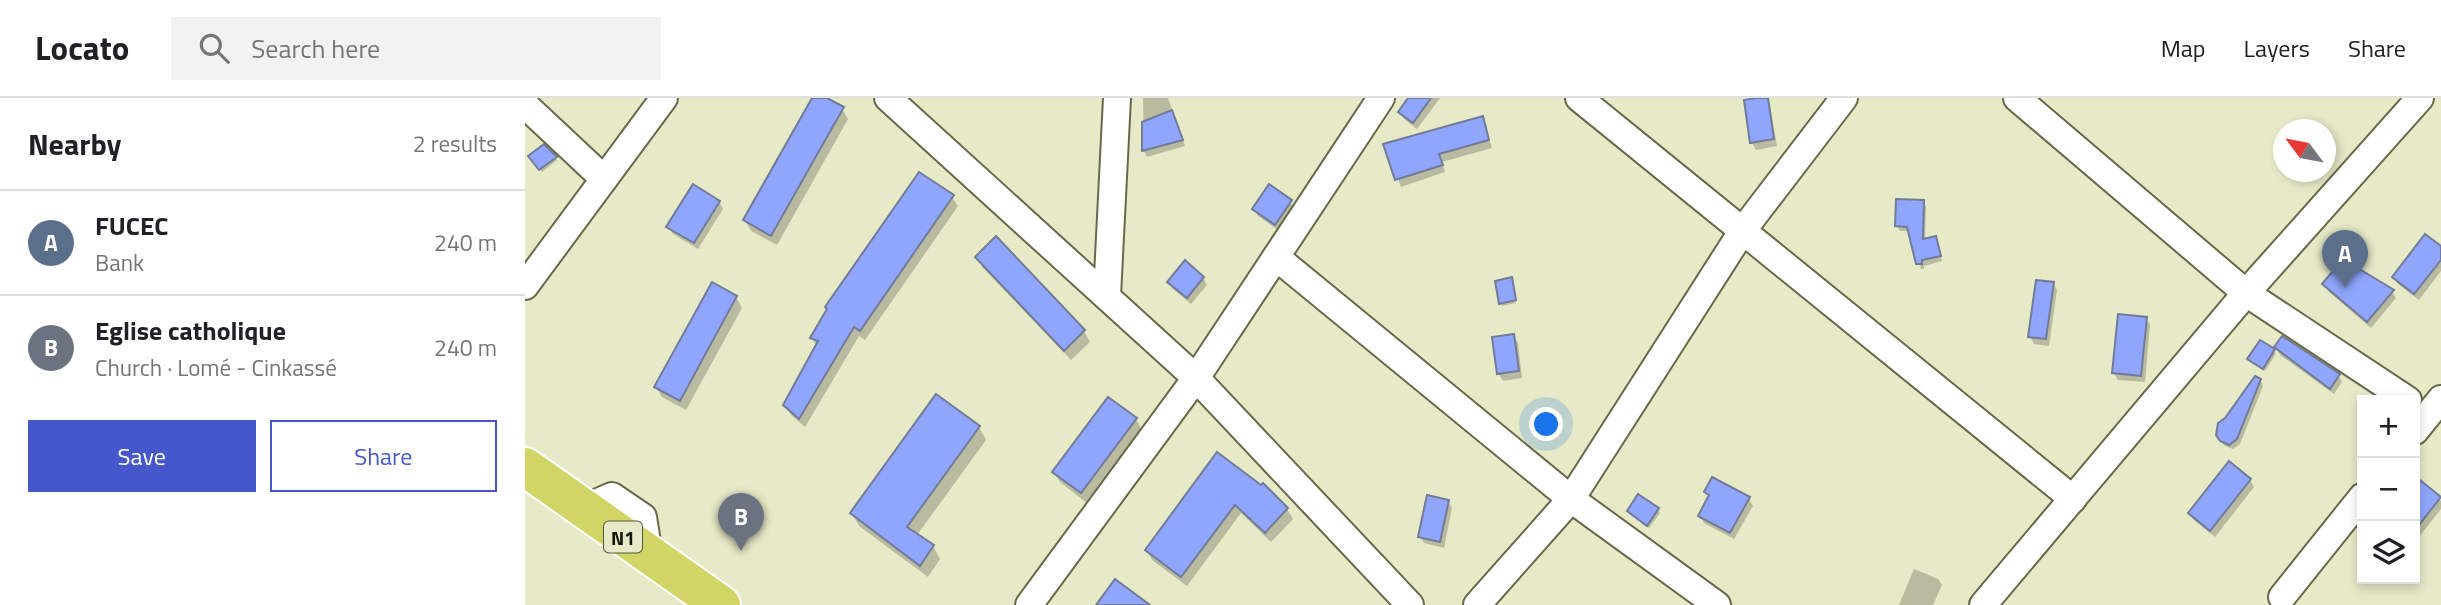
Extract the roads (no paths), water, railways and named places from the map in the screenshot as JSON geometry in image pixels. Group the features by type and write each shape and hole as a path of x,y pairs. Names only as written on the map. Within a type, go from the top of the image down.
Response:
{"highway":[{"name":"N1","path":"525,467 721,605"}],"street":[{"path":"525,286 664,98"},
{"path":"888,98 1196,378 1410,605"},
{"path":"1107,296 1117,98"},
{"path":"1029,605 1196,378 1381,98"},
{"path":"1579,98 2073,499"},
{"path":"1477,605 1571,499 1742,230 1844,98"},
{"path":"2017,98 2246,293 2425,412"},
{"path":"1983,605 2246,293 2420,98"},
{"path":"525,105 604,179"},
{"path":"1276,257 1571,499 1717,605"},
{"path":"2282,597 2357,503"}],"place":[{"name":"FUCEC","path":"2345,288"},
{"name":"Eglise catholique","path":"741,551"}]}
